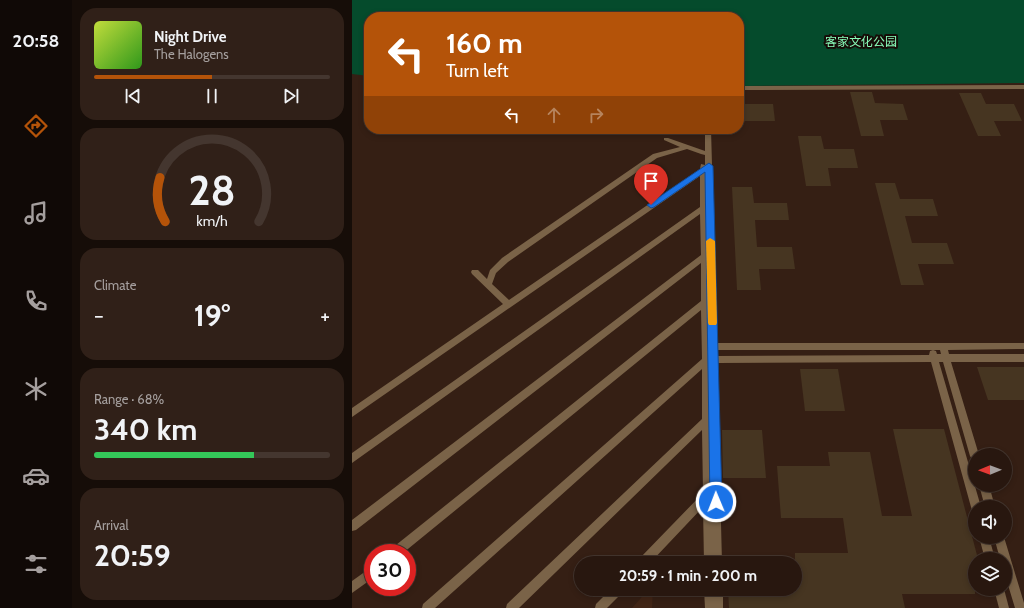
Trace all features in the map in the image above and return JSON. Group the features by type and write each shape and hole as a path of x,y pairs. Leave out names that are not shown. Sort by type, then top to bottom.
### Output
{"street":[{"path":"744,88 1024,87"},
{"path":"744,91 1024,90"},
{"path":"703,134 703,153 706,167"},
{"path":"708,134 706,167 709,347 711,417 716,487 717,556"},
{"path":"666,139 703,153"},
{"path":"488,285 493,272 505,260 648,160 671,150 687,147"},
{"path":"352,413 706,167"},
{"path":"352,459 707,205"},
{"path":"352,526 708,254"},
{"path":"475,272 509,305"},
{"path":"406,544 709,300"},
{"path":"931,346 974,500"},
{"path":"943,346 973,448"},
{"path":"709,347 1024,346"},
{"path":"427,608 710,360 1024,358"},
{"path":"709,556 708,495 711,417"},
{"path":"511,608 711,417"},
{"path":"650,556 716,487"},
{"path":"1001,544 1020,608"},
{"path":"352,588 364,578"},
{"path":"600,608 611,596"},
{"path":"709,596 710,608"},
{"path":"718,596 718,608"},
{"path":"1001,596 1004,608"}],"shaded area":[{"path":"643,596 653,596 652,608 632,608"}],"green space":[{"name":"客家文化公园","path":"352,0 1024,0 1024,83 744,86 744,12 364,12 364,75 352,74"}],"building":[{"path":"850,92 872,92 875,103 903,104 908,120 880,120 884,136 861,136"},
{"path":"959,93 981,93 986,104 1014,104 1022,121 994,121 1001,136 978,136"},
{"path":"744,104 773,104 775,121 744,121"},
{"path":"798,136 821,136 824,149 854,149 858,168 828,168 831,186 806,186"},
{"path":"875,183 895,183 900,199 933,199 938,216 905,216 912,243 947,243 954,264 918,264 924,285 901,285"},
{"path":"732,187 752,187 754,203 787,203 789,220 755,220 757,247 792,247 795,269 759,269 761,290 737,290"},
{"path":"977,367 1024,367 1024,400 988,400"},
{"path":"800,369 838,369 845,411 805,411"},
{"path":"893,429 944,429 968,521 968,544 974,544 976,552 968,552 968,594 902,594 905,608 729,608 728,596 802,596 802,556 795,556 795,553 848,553 843,518 781,518 777,466 830,466 828,452 870,452 882,516 912,516"},
{"path":"722,430 762,430 766,478 723,478"}],"slow traffic":[{"path":"710,241 712,323"}],"route":[{"path":"651,205 709,166 716,502"}]}
